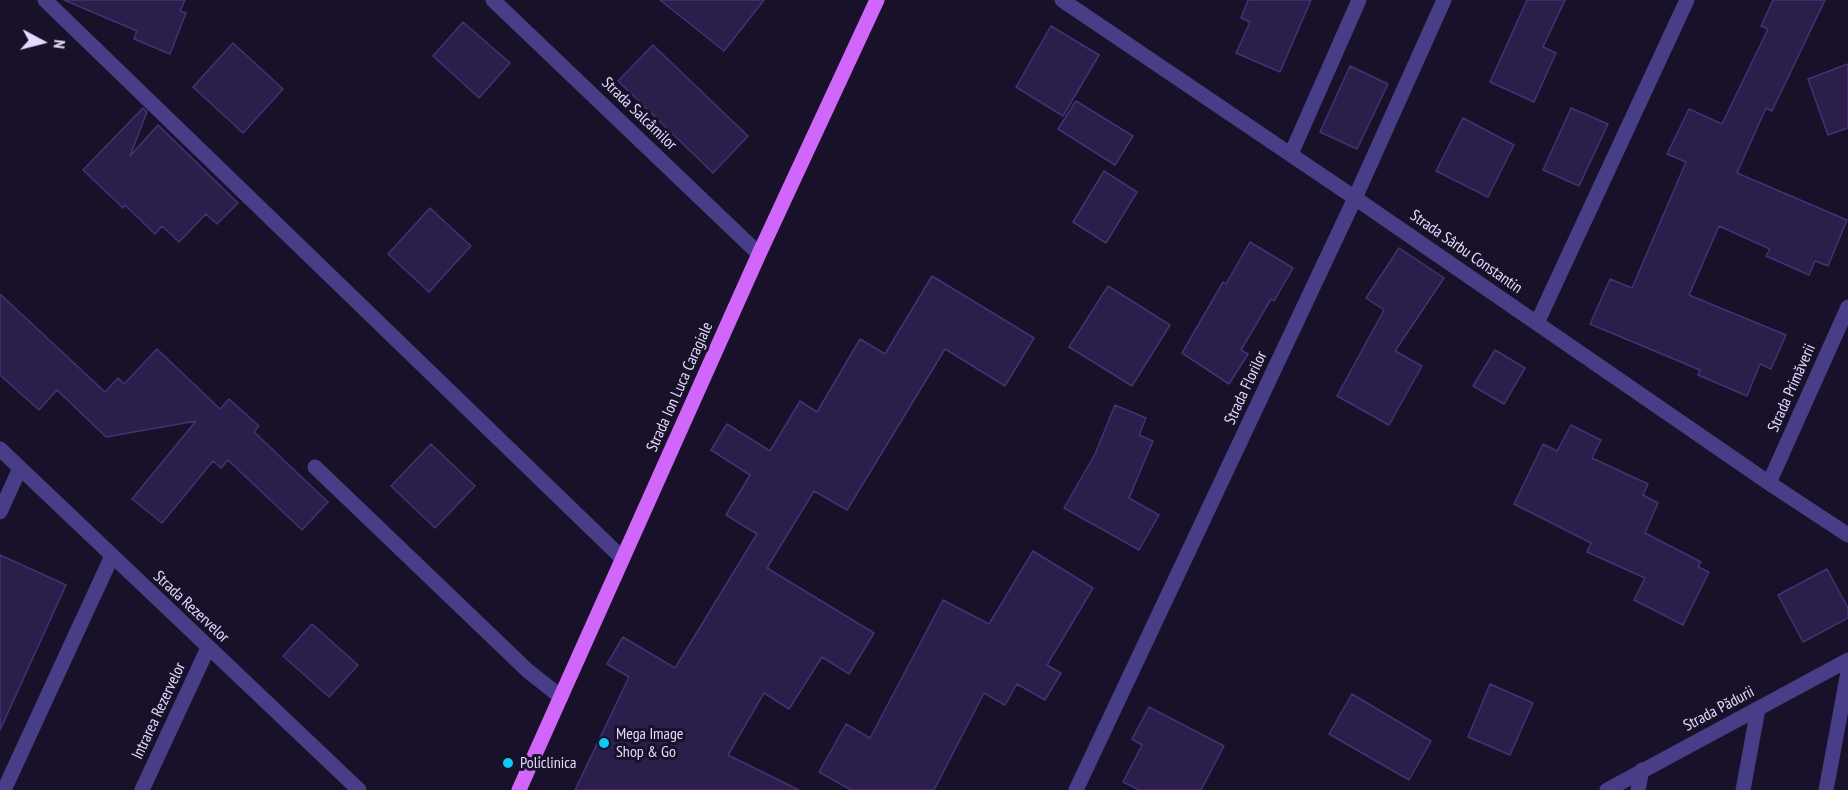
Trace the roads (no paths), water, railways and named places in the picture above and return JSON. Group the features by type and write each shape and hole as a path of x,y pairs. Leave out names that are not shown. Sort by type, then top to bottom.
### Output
{"main road":[{"name":"Strada Ion Luca Caragiale","path":"519,790 759,254 877,0"}],"street":[{"path":"45,0 622,558"},
{"name":"Strada Salcâmilor","path":"494,0 759,254"},
{"name":"Strada Sârbu Constantin","path":"1062,0 1291,154 1768,483 1848,535"},
{"path":"1291,154 1359,0"},
{"name":"Strada Florilor","path":"1076,790 1355,198 1444,0"},
{"path":"1537,323 1687,0"},
{"name":"Strada Primăverii","path":"1768,483 1848,307"},
{"name":"Strada Rezervelor","path":"0,449 359,790"},
{"path":"315,467 528,671 561,697"},
{"path":"0,512 20,468"},
{"path":"4,790 112,556"},
{"name":"Intrarea Rezervelor","path":"142,790 208,648"},
{"name":"Strada Pădurii","path":"1607,790 1848,660"},
{"path":"1826,790 1848,672"},
{"path":"1743,790 1758,709"},
{"path":"1638,790 1642,770"}],"place":[{"name":"Mega Image Shop & Go","path":"604,743"},
{"name":"Policlinica","path":"508,763"}]}
